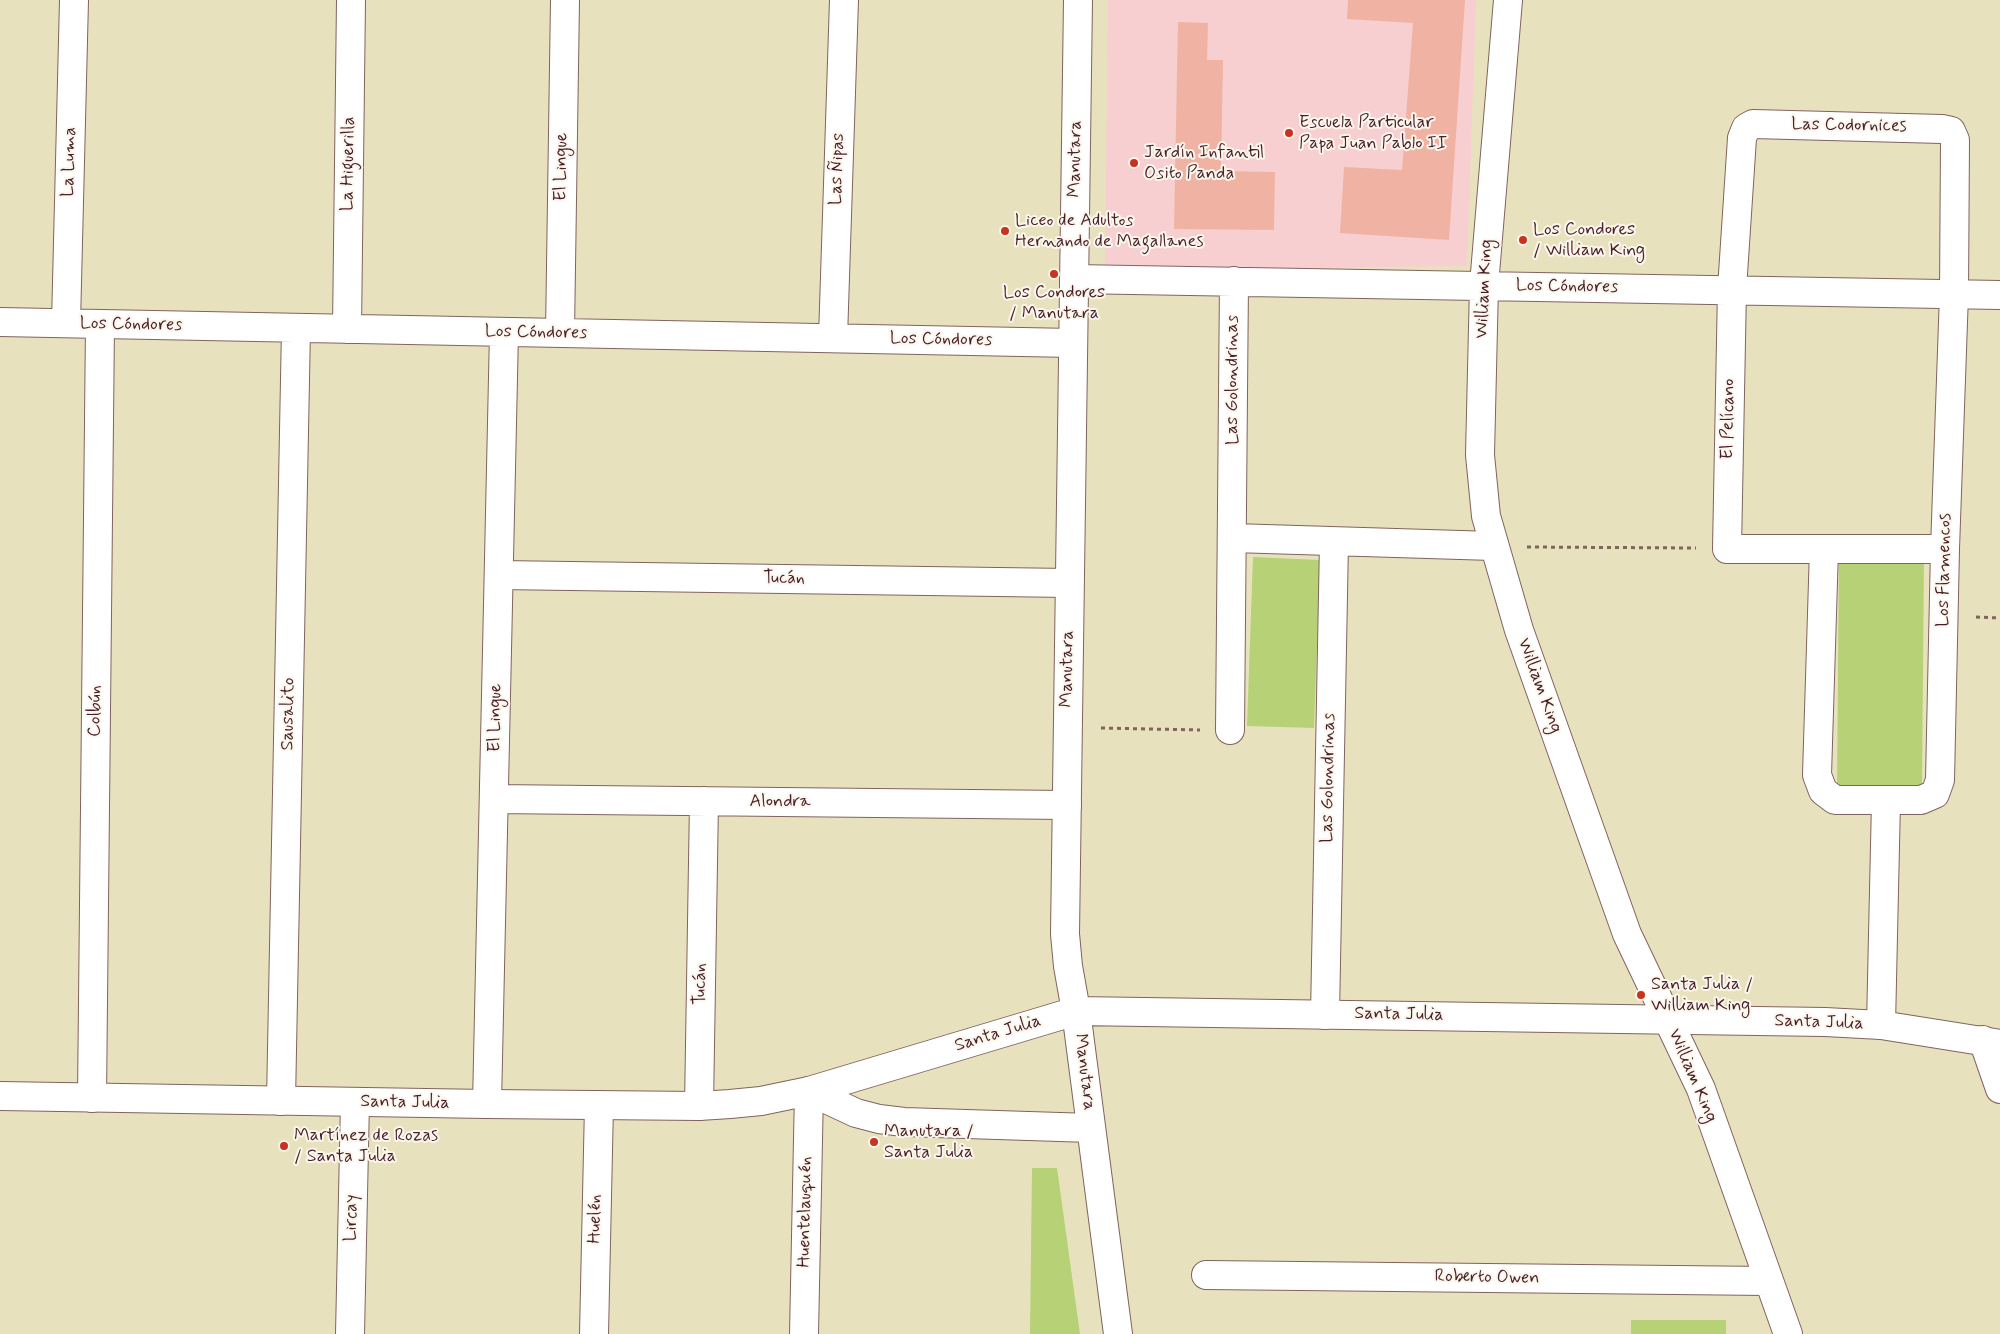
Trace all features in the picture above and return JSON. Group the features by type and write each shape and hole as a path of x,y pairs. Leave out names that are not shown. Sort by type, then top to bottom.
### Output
{"street":[{"name":"La Luma","path":"66,324 74,0"},
{"name":"La Higuerilla","path":"347,328 351,0"},
{"name":"El Lingue","path":"560,333 564,0"},
{"name":"Las Ñipas","path":"833,338 844,0"},
{"name":"Manutara","path":"1078,0 1065,934 1118,1334"},
{"name":"William King","path":"1508,0 1484,285 1480,455 1484,501 1494,546 1519,630 1630,941 1701,1089 1788,1334"},
{"name":"Las Codornices","path":"1732,289 1742,138 1746,128 1754,124 1763,124 1942,129 1951,131 1955,140 1954,294"},
{"name":"Los Cóndores","path":"1074,279 2000,295"},
{"name":"Las Golondrinas","path":"1230,730 1234,281"},
{"name":"El Pelícano","path":"1727,549 1732,289"},
{"name":"Los Flamencos","path":"1824,549 1817,775 1823,790 1835,800 1921,800 1935,794 1940,780 1945,549 1954,294"},
{"name":"Los Cóndores","path":"0,322 1073,343"},
{"name":"Colbún","path":"92,1098 100,324"},
{"name":"Sausalito","path":"281,1101 296,328"},
{"name":"El Lingue","path":"487,1104 504,332"},
{"path":"1232,538 1494,546"},
{"name":"Las Golondrinas","path":"1325,1014 1334,542"},
{"path":"1727,549 1945,549"},
{"name":"Tucán","path":"499,575 1069,583"},
{"name":"Alondra","path":"494,799 1067,805"},
{"name":"Tucán","path":"699,1106 704,801"},
{"path":"1881,1025 1886,801"},
{"name":"Santa Julia","path":"0,1096 699,1106 762,1101 809,1091 1076,1011 1667,1019 1881,1025 1991,1042"},
{"path":"1991,1042 2000,1089"},
{"path":"809,1091 856,1113 880,1120 1091,1128"},
{"name":"Huentelauquén","path":"804,1334 809,1091"},
{"name":"Lircay","path":"350,1334 355,1102"},
{"name":"Huelén","path":"594,1334 599,1105"},
{"name":"Roberto Owen","path":"1206,1275 1768,1281"}],"path":[{"path":"1494,546 1727,549"},
{"path":"1101,728 1230,730"}],"shaded area":[{"name":"Escuela Particular Papa Juan Pablo II","path":"1108,0 1476,0 1467,266 1105,270"}],"green space":[{"path":"1839,555 1924,556 1922,790 1837,789"},
{"path":"1253,557 1320,560 1314,728 1247,726"},
{"path":"1032,1168 1057,1168 1080,1334 1030,1334"},
{"path":"1631,1320 1726,1320 1726,1334 1631,1334"}],"building":[{"path":"1348,0 1465,0 1449,240 1340,233 1344,167 1402,170 1413,23 1347,19"},
{"path":"1178,22 1208,23 1207,60 1223,60 1221,171 1275,172 1274,230 1174,229"}],"place":[{"name":"Escuela Particular Papa Juan Pablo II","path":"1289,133"},
{"name":"Jardín Infantil Osito Panda","path":"1134,163"},
{"name":"Liceo de Adultos Hernando de Magallanes","path":"1005,231"},
{"name":"Los Condores / William King","path":"1523,240"},
{"name":"Los Condores / Manutara","path":"1054,274"},
{"name":"Santa Julia / William King","path":"1641,995"},
{"name":"Manutara / Santa Julia","path":"874,1142"},
{"name":"Martínez de Rozas / Santa Julia","path":"284,1146"}]}
